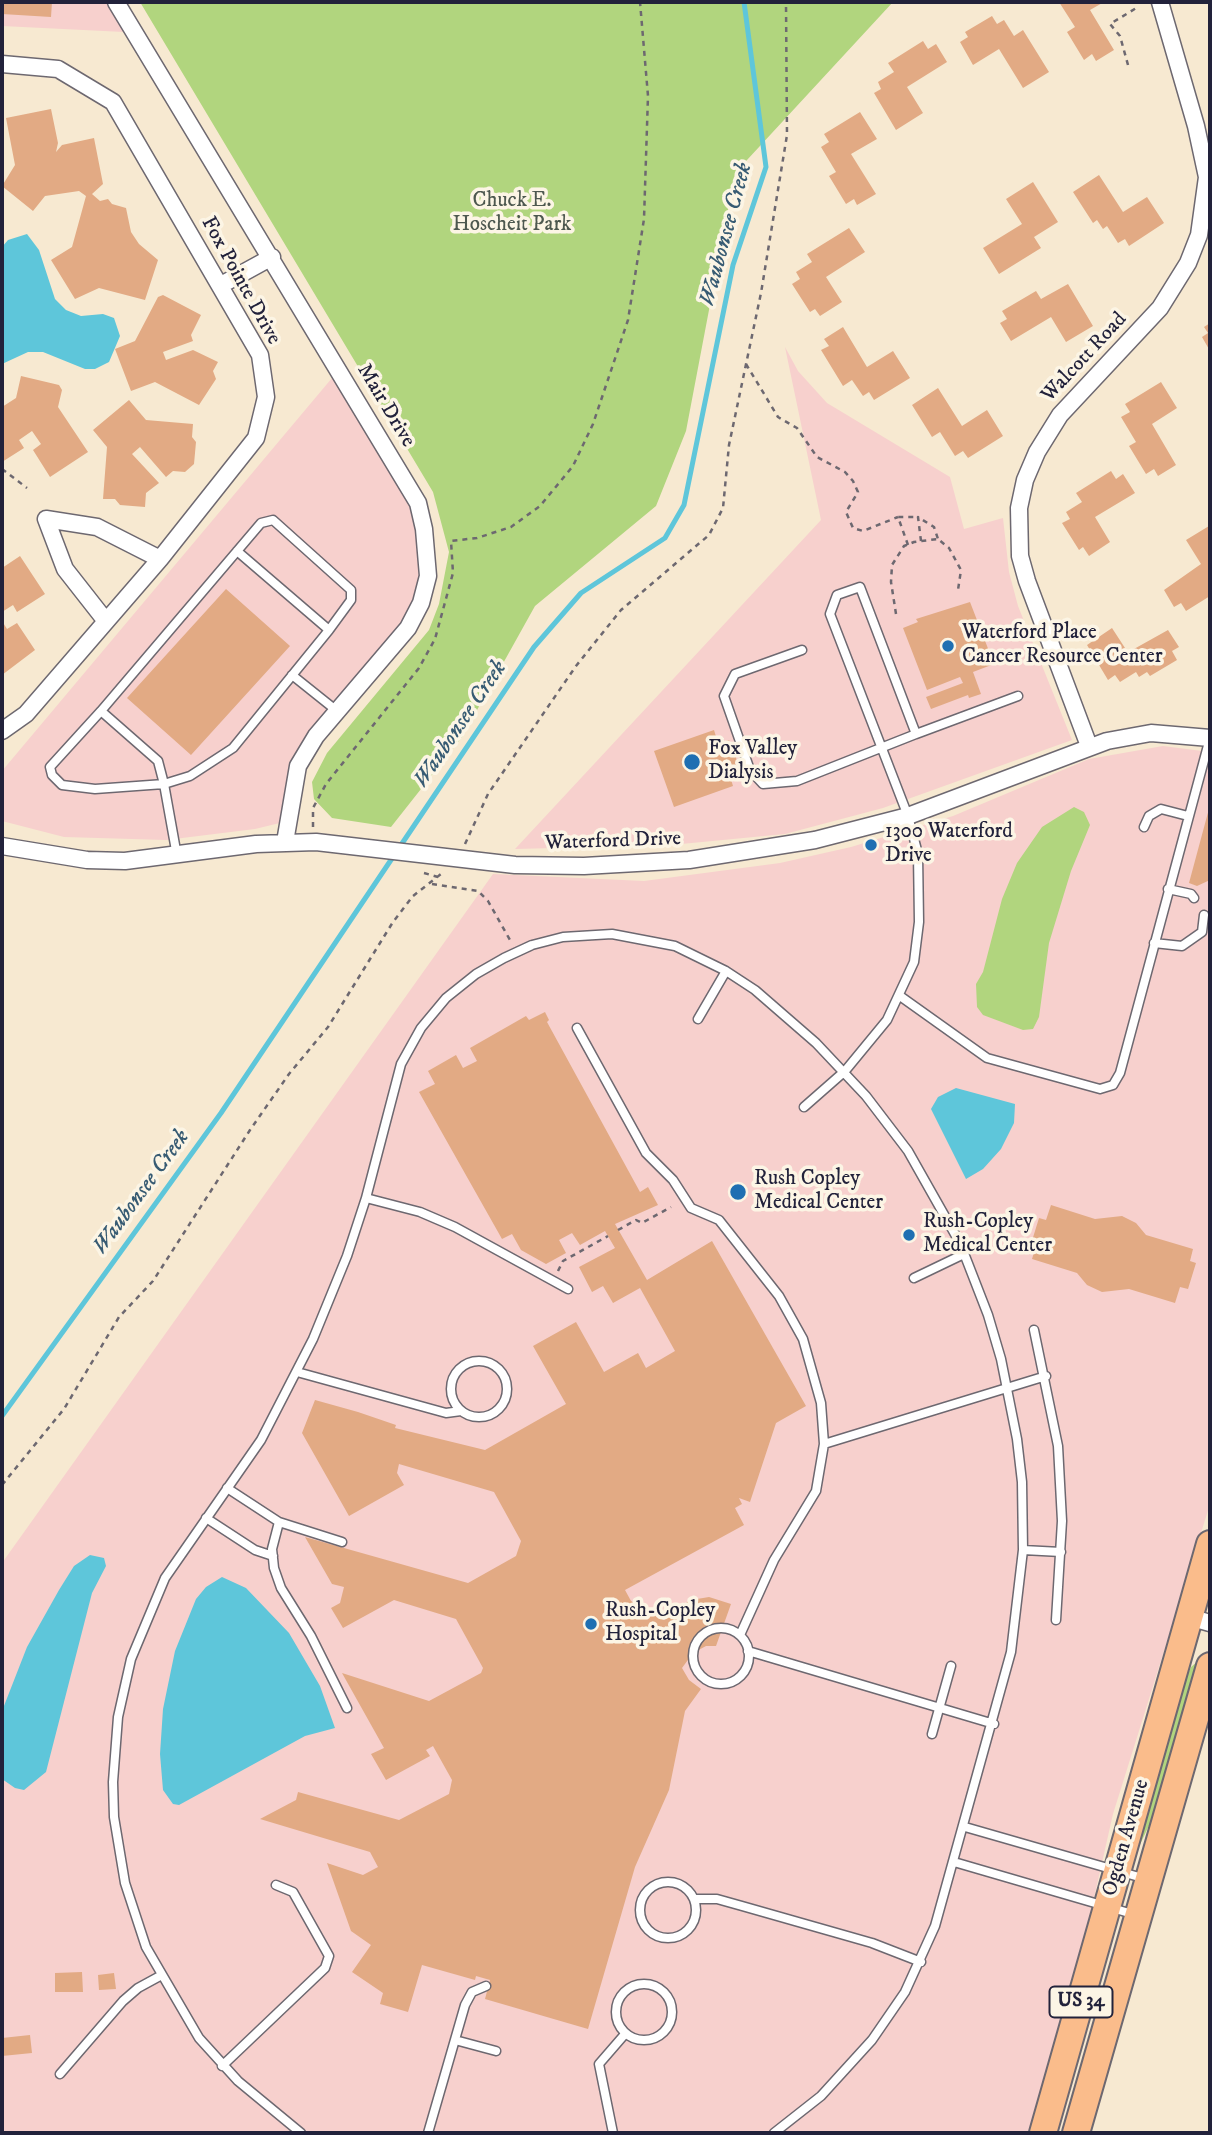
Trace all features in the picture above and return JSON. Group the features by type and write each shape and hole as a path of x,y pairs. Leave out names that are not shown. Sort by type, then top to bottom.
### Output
{"main road":[{"name":"Ogden Avenue","path":"1043,2133 1117,1871 1200,1620 1210,1544"},
{"name":"Ogden Avenue","path":"1076,2133 1210,1666"}],"street":[{"name":"Mair Drive","path":"116,2 418,503 428,551 428,576 421,603 408,628 316,736 298,766 285,842"},
{"name":"Walcott Road","path":"1088,746 1027,581 1017,532 1019,508 1025,480 1037,452 1060,415 1160,308 1188,263 1199,235 1207,177 1196,126 1160,2"},
{"name":"Fox Pointe Drive","path":"2,64 58,69 113,102 260,355 266,397 256,438 160,559 26,714 2,731"},
{"path":"221,285 272,257"},
{"path":"105,620 65,569 46,519 97,527 160,559"},
{"name":"Waterford Drive","path":"2,846 87,860 125,861 285,842 334,844 515,865 584,866 689,860 802,842 908,816 1088,746 1151,733 1210,738"}],"lane":[{"path":"272,520 351,590 351,600 233,748 190,776 164,785 95,789 62,785 52,775 50,766 101,712 237,551 261,523 272,520"},
{"path":"237,551 329,630"},
{"path":"804,1107 845,1071 871,1043 900,996 914,962 920,900 918,854 908,816 830,614 837,595 860,587 916,734"},
{"path":"802,650 735,674 724,696 750,770 763,784 797,781 882,746 1018,696"},
{"path":"292,675 337,711"},
{"path":"101,712 158,761 177,856"},
{"path":"900,996 987,1058 1100,1089 1113,1085 1120,1073 1210,738"},
{"path":"1144,827 1149,816 1161,809 1188,816"},
{"path":"1168,890 1191,894 1194,898"},
{"path":"1154,943 1182,946 1202,932 1204,915"},
{"path":"301,2133 222,2066 199,2038 160,1976 146,1947 125,1883 114,1817 114,1752 123,1691 142,1626 165,1578 261,1440 297,1372 335,1287 366,1198 401,1064 421,1028 446,998 476,974 532,945 563,937 592,934 656,940 699,956 726,971 781,1012 845,1071 908,1152 934,1194 964,1254 988,1315 1008,1387 1022,1482 1023,1550 1012,1653 965,1827 921,1962 889,2017 850,2066 821,2096 774,2133"},
{"path":"698,1019 726,971"},
{"path":"577,1028 646,1153 673,1180 691,1208 719,1220 779,1296 803,1339 821,1403 824,1444 816,1491 774,1560 740,1635"},
{"path":"366,1198 420,1212 455,1227 568,1289"},
{"path":"914,1278 964,1254"},
{"path":"1034,1330 1046,1376 1058,1446 1061,1552 1056,1620"},
{"path":"297,1372 446,1413 461,1411 478,1418 496,1412 506,1396 504,1377 492,1364 474,1362 458,1370 451,1386 451,1396 461,1411"},
{"path":"824,1444 1046,1376"},
{"path":"227,1488 279,1522 342,1542"},
{"path":"206,1518 255,1550 273,1556"},
{"path":"279,1522 273,1556 281,1588 311,1636 347,1708"},
{"path":"1023,1550 1061,1552"},
{"path":"715,1628 733,1630 740,1635 748,1651 745,1669 732,1681 713,1682 698,1672 693,1655 699,1638 715,1628"},
{"path":"748,1651 994,1724"},
{"path":"932,1734 951,1666"},
{"path":"965,1827 1149,1880"},
{"path":"954,1862 1138,1916"},
{"path":"694,1899 696,1916 692,1924 679,1936 662,1937 654,1934 643,1921 642,1902 653,1887 662,1883 681,1885 694,1899 717,1899 872,1943 921,1962"},
{"path":"222,2066 325,1968 330,1956 293,1892 276,1885"},
{"path":"60,2074 123,2001 138,1988 160,1976"},
{"path":"646,1984 662,1991 672,2008 668,2027 653,2039 634,2039 625,2034 620,2027 616,2010 623,1994 629,1988 646,1984"},
{"path":"428,2133 472,1992 486,1986"},
{"path":"613,2133 599,2064 625,2034"},
{"path":"455,2040 496,2051"}],"path":[{"path":"312,819 313,808 326,784 419,668 435,639 453,573 451,541 477,538 511,527 540,506 573,466 593,424 628,320 645,219 648,96 640,2"},
{"path":"465,845 488,794 576,666 621,610 709,536 723,508 729,445 761,293 787,135 786,2"},
{"path":"1128,65 1120,36 1110,24 1138,7"},
{"path":"746,364 778,417 797,428 817,457 845,472 853,481 858,492 846,512 853,528 863,531 913,514 934,527 938,539 956,557 962,578 958,590"},
{"path":"2,469 27,488"},
{"path":"898,517 908,545"},
{"path":"918,517 921,541"},
{"path":"896,614 890,573 898,554 908,545 938,539"},
{"path":"421,871 438,878"},
{"path":"2,1485 64,1409 119,1317 153,1281 250,1130 289,1074 328,1027 393,922 413,896 432,884 443,872"},
{"path":"432,884 467,888 483,895 510,942"},
{"path":"618,1230 636,1220 642,1223 671,1207"},
{"path":"553,1281 563,1261 608,1236"}],"shaded area":[{"path":"2,2 106,2 124,32 2,26"},
{"path":"785,347 798,371 827,403 950,477 964,529 1003,518 1009,572 1018,606 1072,740 883,808 785,834 671,845 515,849 821,520"},
{"path":"332,378 379,446 408,498 422,550 421,584 412,619 333,703 312,739 288,821 255,829 166,840 64,837 2,821 2,771"},
{"name":"Rush Copley Medical Center","path":"1163,746 1210,752 1210,1504 1113,1814 1079,1964 1031,2133 2,2133 2,1563 493,874 644,881 780,863 851,847 953,816 1089,759"}],"green space":[{"name":"Chuck E. Hoscheit Park","path":"140,2 893,2 735,173 686,431 656,506 535,606 462,737 391,827 332,818 314,799 312,782 327,753 429,630 439,604 449,552 433,492"},
{"path":"1074,807 1084,812 1090,825 1071,871 1049,943 1039,1017 1033,1029 1023,1030 983,1015 977,1007 976,984 983,972 1002,899 1017,863 1042,827"},
{"path":"1198,1661 1154,1815 1136,1853 1133,1852 1181,1690 1191,1667"}],"water":[{"path":"27,234 39,250 55,299 66,310 81,316 103,314 114,318 120,336 109,362 95,369 85,369 43,352 28,352 2,364 2,247 8,240"},
{"path":"956,1088 1015,1104 1014,1123 1001,1149 983,1169 966,1179 931,1109 938,1097"},
{"path":"90,1555 104,1558 106,1566 92,1593 46,1772 24,1790 15,1788 2,1779 2,1711 27,1647 59,1590 74,1566"},
{"path":"222,1577 246,1588 289,1633 320,1686 335,1728 305,1736 179,1805 173,1804 163,1790 160,1754 163,1709 175,1651 196,1599 206,1587"}],"building":[{"path":"2,2 52,2 51,17 2,14"},
{"path":"1059,2 1104,2 1090,10 1114,50 1096,61 1092,54 1084,60 1067,32 1075,27"},
{"path":"992,16 997,24 1004,20 1014,36 1023,30 1049,72 1023,88 999,49 973,65 960,42 968,37 965,32"},
{"path":"923,41 928,49 936,44 947,62 907,87 923,113 896,130 874,93 881,89 878,82 894,72 888,63"},
{"path":"51,109 58,143 56,152 62,145 94,138 103,184 92,194 100,201 108,199 112,204 126,208 131,232 139,244 158,260 145,300 99,288 75,299 51,260 72,247 86,196 79,191 45,196 33,211 2,186 15,165 6,118"},
{"path":"860,112 877,139 851,154 876,194 857,205 854,199 846,204 829,176 836,172 821,147 829,142 824,134"},
{"path":"1099,175 1123,212 1147,197 1164,223 1129,246 1125,239 1118,243 1107,226 1103,229 1097,220 1093,223 1073,192"},
{"path":"1033,182 1058,222 1034,237 1041,248 999,274 983,248 1022,224 1006,199"},
{"path":"849,228 865,252 826,277 842,302 820,316 815,309 810,312 792,284 800,279 796,272 812,262 807,254"},
{"path":"1068,284 1093,326 1066,342 1051,317 1011,341 1000,323 1007,319 1002,311 1036,291 1041,299"},
{"path":"163,295 201,315 191,335 193,341 163,352 166,360 193,350 218,362 213,371 216,379 199,405 155,382 131,391 115,349 135,341 158,297"},
{"path":"1210,323 1210,351 1202,337 1208,333 1204,327"},
{"path":"843,327 867,367 893,351 910,378 874,400 869,392 863,396 852,380 843,386 821,350 829,346 824,339"},
{"path":"21,376 59,385 62,390 58,407 88,452 50,477 33,450 41,444 32,431 19,440 24,448 2,462 2,407 16,398"},
{"path":"1161,382 1177,408 1152,424 1176,465 1158,476 1154,469 1146,474 1129,446 1136,442 1121,417 1130,412 1125,404"},
{"path":"938,388 962,426 987,410 1003,436 968,458 963,451 955,456 940,432 932,437 912,405"},
{"path":"129,400 146,420 193,424 192,437 196,442 194,464 185,472 173,471 166,477 140,447 132,454 159,483 146,493 145,507 120,505 115,499 103,499 107,447 93,430"},
{"path":"1111,471 1116,479 1123,474 1135,493 1095,517 1110,542 1089,556 1083,547 1079,550 1062,523 1070,519 1066,512 1082,502 1076,493"},
{"path":"1209,526 1210,596 1186,611 1181,603 1174,607 1164,590 1201,564 1186,540"},
{"path":"20,556 45,594 17,612 13,605 2,612 2,568"},
{"path":"226,589 290,646 191,755 127,698"},
{"name":"Waterford Place Cancer Resource Center","path":"970,602 994,664 973,672 981,694 969,698 968,695 931,709 926,697 963,683 960,677 927,690 903,628 918,622 916,619"},
{"path":"2,621 7,629 17,623 35,650 2,675"},
{"path":"1112,628 1125,648 1122,649 1125,654 1168,630 1179,647 1172,651 1177,660 1150,676 1147,672 1139,677 1136,672 1120,682 1115,675 1108,680 1087,645"},
{"name":"Fox Valley Dialysis","path":"714,730 718,743 729,740 735,754 739,769 729,773 733,786 674,807 654,751"},
{"path":"1210,805 1210,880 1197,886 1189,883"},
{"name":"Rush-Copley Hospital","path":"545,1012 549,1020 547,1022 640,1192 648,1187 658,1205 615,1224 647,1280 712,1241 806,1406 776,1423 750,1502 739,1498 742,1504 735,1508 744,1525 625,1590 631,1601 664,1620 675,1609 691,1600 709,1597 731,1604 716,1646 706,1646 693,1653 682,1668 689,1680 701,1689 685,1711 669,1790 635,1867 588,2029 485,1999 490,1980 476,1976 475,1980 422,1965 408,2012 380,2004 383,1993 352,1972 371,1945 351,1931 327,1863 363,1875 378,1867 370,1852 260,1819 296,1800 298,1792 399,1820 449,1794 452,1780 433,1746 426,1750 430,1756 386,1780 371,1754 384,1748 342,1673 429,1701 481,1673 483,1668 456,1619 394,1600 343,1628 331,1608 340,1603 344,1587 332,1584 305,1537 468,1583 516,1556 521,1541 494,1492 399,1464 397,1473 404,1485 349,1516 302,1433 315,1400 396,1425 395,1428 485,1450 566,1404 533,1346 576,1322 604,1372 638,1353 646,1368 675,1351 640,1288 613,1303 603,1286 592,1292 579,1267 615,1248 605,1231 580,1245 572,1233 559,1240 566,1253 546,1264 521,1250 512,1234 502,1239 419,1092 435,1084 428,1071 456,1055 463,1068 477,1061 470,1048 526,1016 529,1020"},
{"path":"1051,1205 1095,1219 1122,1216 1136,1223 1146,1235 1193,1249 1190,1261 1196,1263 1188,1289 1180,1287 1175,1303 1129,1289 1102,1292 1087,1285 1077,1273 1032,1259 1036,1246 1031,1244 1039,1218 1046,1220"},
{"path":"82,1972 83,1992 55,1992 55,1973"},
{"path":"114,1973 116,1989 99,1990 98,1975"},
{"path":"30,2035 32,2053 2,2056 2,2038"}],"waterway":[{"name":"Waubonsee Creek","path":"2,1416 221,1113 534,647 581,593 665,538 684,505 733,265 766,167 744,2"}],"place":[{"name":"Waterford Place Cancer Resource Center","path":"948,646"},
{"name":"Fox Valley Dialysis","path":"692,762"},
{"name":"1300 Waterford Drive","path":"871,845"},
{"name":"Rush Copley Medical Center","path":"738,1192"},
{"name":"Rush-Copley Medical Center","path":"909,1235"},
{"name":"Rush-Copley Hospital","path":"591,1624"}]}
